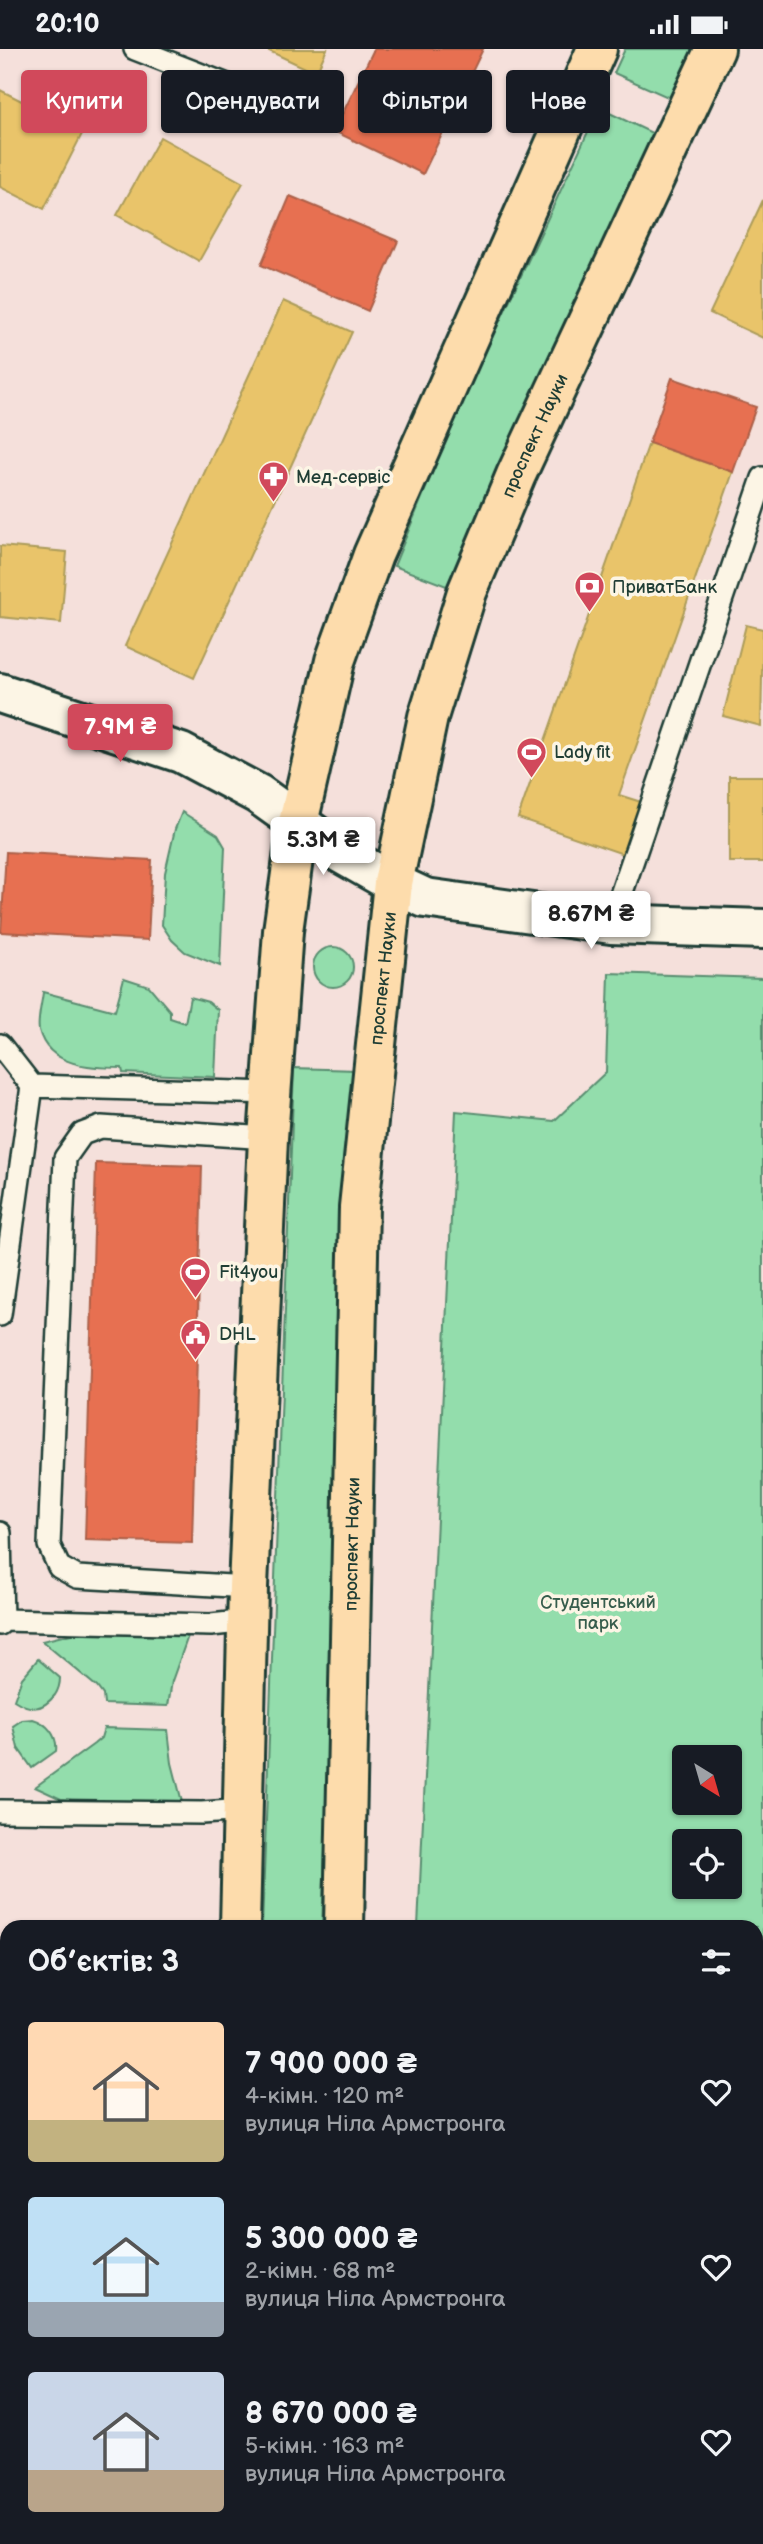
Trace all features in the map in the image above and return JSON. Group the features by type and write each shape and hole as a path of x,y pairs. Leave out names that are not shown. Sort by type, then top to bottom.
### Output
{"main road":[{"path":"240,1920 248,1604 268,1138 283,931 298,823 335,661 373,555 597,49"},
{"name":"проспект Науки","path":"344,1920 359,1207 393,883 428,717 467,592 516,475 715,49"}],"street":[{"path":"0,693 181,753 257,794 342,854 425,898 611,924 763,929"}],"lane":[{"path":"135,49 189,70"},
{"path":"611,924 763,478"},
{"path":"0,1045 33,1086 0,1315"},
{"path":"33,1086 271,1093"},
{"path":"248,1604 77,1577 59,1567 49,1545 65,1158 82,1134 101,1127 268,1138"},
{"path":"0,1533 1,1622 211,1625 248,1604"},
{"path":"0,1811 202,1813 244,1810"}],"green space":[{"path":"625,49 694,49 670,98 614,73"},
{"path":"610,113 654,134 498,471 449,587 394,566 453,422 587,133 610,133"},
{"path":"182,812 218,835 225,847 220,966 185,952 172,940 162,925 165,873 175,829"},
{"path":"333,947 347,953 353,967 347,981 333,987 319,981 313,967 319,953"},
{"name":"Студентський парк","path":"609,973 763,978 763,1920 418,1920 456,1111 554,1121 606,1072"},
{"path":"124,978 149,986 170,1011 170,1018 185,1023 190,997 208,1002 218,1010 215,1077 123,1073 122,1068 73,1063 52,1052 39,1030 43,992 115,1011"},
{"path":"294,1068 356,1070 322,1920 262,1920"},
{"path":"75,1633 188,1636 172,1681 168,1706 104,1704 103,1695 97,1687 42,1641"},
{"path":"38,1659 60,1678 60,1683 50,1700 36,1708 14,1700 22,1678"},
{"path":"33,1719 51,1731 56,1751 32,1768 18,1748 13,1726 22,1720"},
{"path":"104,1728 168,1730 172,1763 182,1802 61,1799 35,1787 94,1744 101,1738"}],"building: Житло":[{"path":"265,49 327,49 317,70 310,70"},
{"path":"0,90 21,101 21,133 82,133 44,209 0,187"},
{"path":"160,137 243,183 199,261 117,215"},
{"path":"763,200 763,338 710,313"},
{"path":"283,301 352,332 194,678 125,646"},
{"path":"649,443 733,472 619,795 641,802 623,854 518,818"},
{"path":"0,546 67,552 61,623 0,617"},
{"path":"746,625 763,629 761,726 723,716"},
{"path":"729,776 763,776 763,862 729,862"}],"building: Торгівля":[{"path":"374,49 483,49 473,70 364,70"},
{"path":"358,82 358,133 443,133 423,174 338,133 344,133 344,110"},
{"path":"290,196 398,241 368,311 261,265"},
{"path":"672,378 756,407 733,472 649,443"},
{"path":"6,852 152,860 148,940 1,932"},
{"path":"96,1163 202,1166 192,1543 85,1540"}],"place":[{"name":"Мед-сервіс","path":"273,504"},
{"name":"ПриватБанк","path":"589,614"},
{"name":"Lady fit","path":"531,779"},
{"name":"Fit4you","path":"196,1299"},
{"name":"DHL","path":"196,1361"}]}
